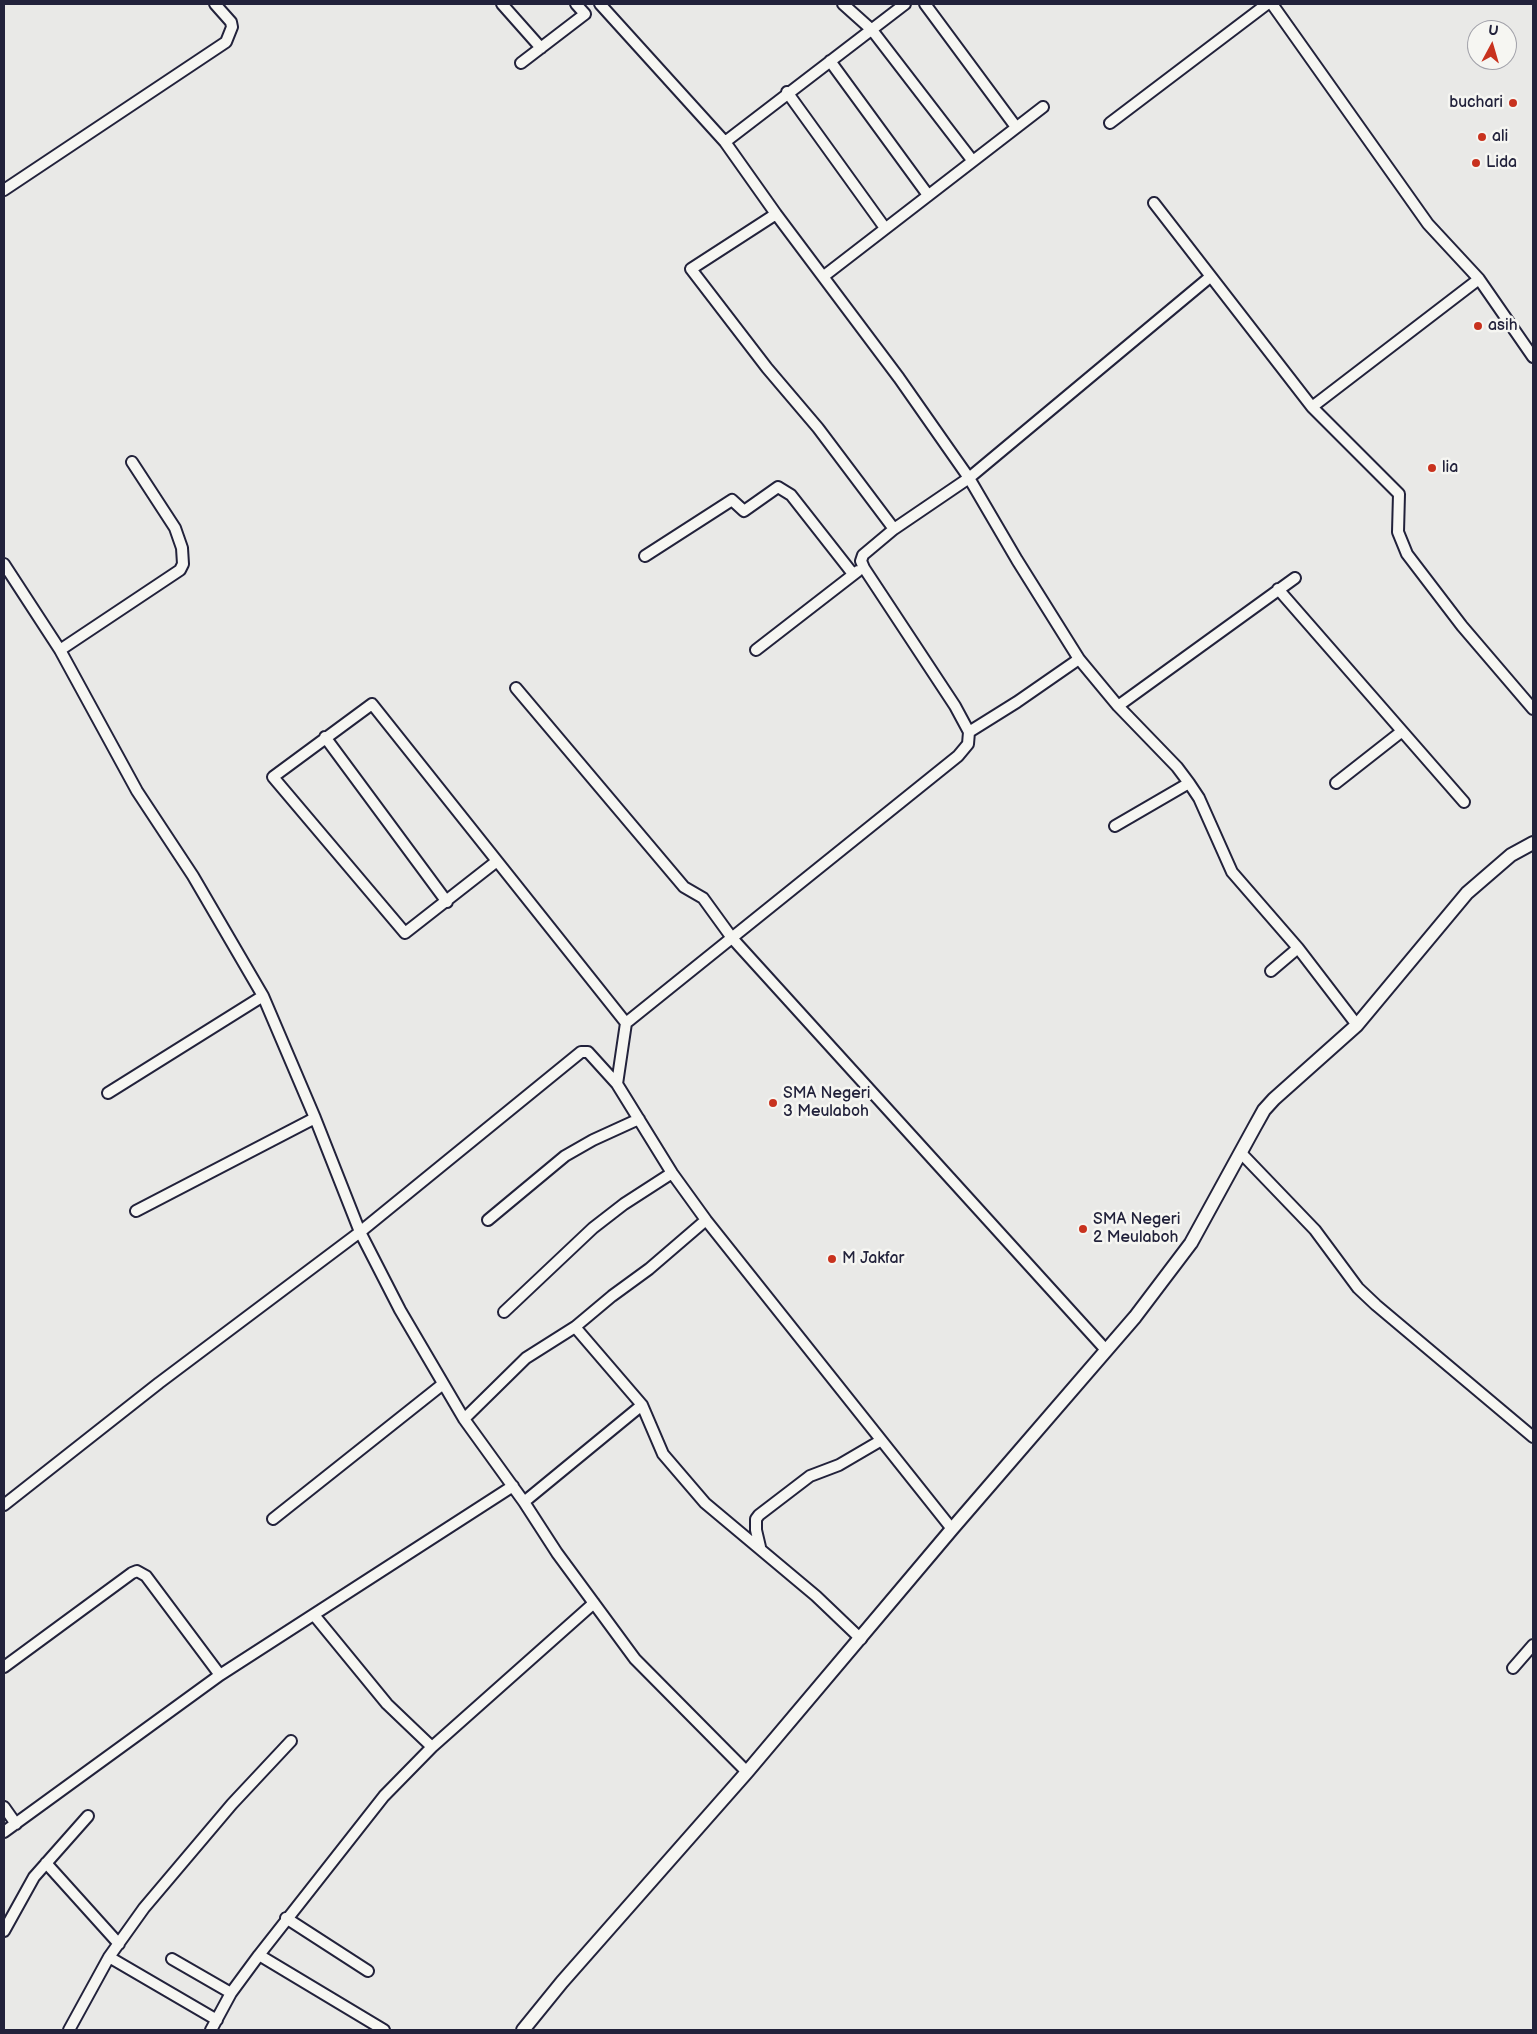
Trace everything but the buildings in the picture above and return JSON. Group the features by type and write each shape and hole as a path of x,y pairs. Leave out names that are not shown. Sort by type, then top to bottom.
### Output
{"main road":[{"path":"523,2030 562,1982 747,1772 952,1529 1135,1317 1191,1243 1264,1110 1358,1025 1467,893 1511,855 1533,843"}],"street":[{"path":"4,190 226,42 232,28 215,4"},
{"path":"502,4 541,48"},
{"path":"521,63 585,14 576,4"},
{"path":"600,4 725,142 776,214 927,416 969,478 1017,560 1079,659 1118,706 1177,767 1199,798 1232,872 1298,948 1358,1025"},
{"path":"843,4 872,30 972,160"},
{"path":"725,142 787,92 905,4"},
{"path":"926,4 1016,127"},
{"path":"1110,123 1267,4"},
{"path":"1272,4 1428,224 1478,280 1533,357"},
{"path":"830,61 928,195"},
{"path":"787,92 885,228"},
{"path":"824,276 1043,107"},
{"path":"1154,203 1312,407 1399,494 1398,532 1406,554 1462,626 1533,710"},
{"path":"776,214 691,269 766,368 818,428 894,529"},
{"path":"617,1084 626,1023 958,756 968,744 968,732 955,706 864,568 861,561 863,555 894,529 969,478 1210,277"},
{"path":"1312,407 1478,280"},
{"path":"60,650 180,570 183,564 182,548 175,528 132,462"},
{"path":"645,556 732,500 744,511 778,487 791,495 853,574"},
{"path":"4,564 60,650 137,791 193,876 263,996 315,1118 360,1232 400,1310 464,1419 513,1486 557,1553 635,1659 747,1772"},
{"path":"756,650 853,574 864,568"},
{"path":"1118,706 1295,578"},
{"path":"1278,590 1464,802"},
{"path":"968,732 1079,659"},
{"path":"516,688 684,887 704,898 732,938 1106,1350"},
{"path":"497,861 405,933 272,777 372,704 626,1023"},
{"path":"1336,783 1401,732"},
{"path":"325,737 447,902"},
{"path":"1115,826 1189,783"},
{"path":"1271,971 1298,948"},
{"path":"108,1093 263,996"},
{"path":"4,1505 159,1383 360,1232 581,1052 588,1052 617,1084 672,1173 706,1220 817,1358 880,1441 952,1529"},
{"path":"136,1212 315,1118"},
{"path":"488,1220 565,1156 593,1140 639,1119"},
{"path":"1241,1153 1315,1230 1364,1294 1533,1437"},
{"path":"504,1312 594,1228 624,1204 672,1173"},
{"path":"464,1419 526,1358 575,1326 649,1269 706,1220"},
{"path":"575,1326 642,1405 663,1454 705,1503 760,1547 861,1639"},
{"path":"273,1518 443,1384"},
{"path":"524,1502 642,1405"},
{"path":"760,1547 756,1530 756,1519 759,1515 810,1476 839,1465 880,1441"},
{"path":"4,1832 220,1675 513,1486"},
{"path":"4,1668 132,1572 137,1571 146,1576 220,1675"},
{"path":"212,2030 231,1993 258,1955 384,1796 432,1747 594,1603"},
{"path":"314,1615 387,1704 432,1747"},
{"path":"1513,1668 1533,1645"},
{"path":"69,2030 109,1957 144,1908 232,1804 291,1741"},
{"path":"4,1807 16,1824"},
{"path":"4,1932 34,1877 88,1816"},
{"path":"46,1864 119,1944"},
{"path":"286,1918 368,1971"},
{"path":"258,1955 384,2030"},
{"path":"109,1957 217,2020"},
{"path":"172,1959 231,1993"}],"place":[{"name":"buchari","path":"1513,103"},
{"name":"ali","path":"1482,137"},
{"name":"Lida","path":"1476,163"},
{"name":"asih","path":"1478,326"},
{"name":"lia","path":"1432,468"},
{"name":"SMA Negeri 3 Meulaboh","path":"773,1103"},
{"name":"SMA Negeri 2 Meulaboh","path":"1083,1229"},
{"name":"M Jakfar","path":"832,1259"}]}
